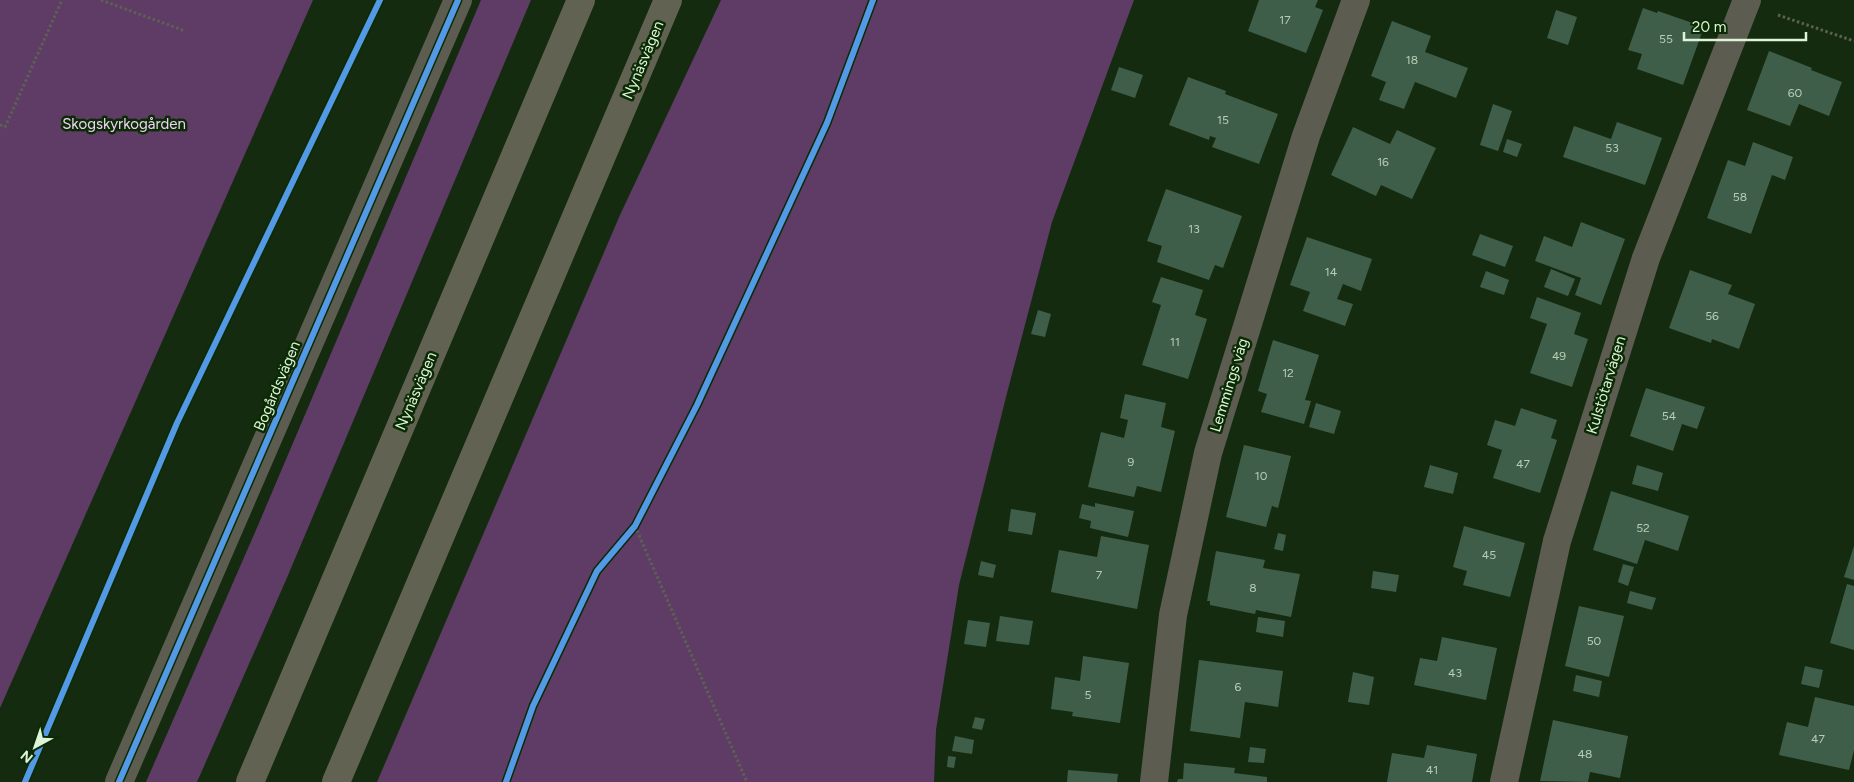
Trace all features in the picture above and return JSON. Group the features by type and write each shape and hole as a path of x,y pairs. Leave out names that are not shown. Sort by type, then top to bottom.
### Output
{"highway":[{"name":"Nynäsvägen","path":"250,782 581,0"},
{"name":"Nynäsvägen","path":"336,782 668,0"}],"street":[{"name":"Bogårdsvägen","path":"120,782 458,0"},
{"name":"Lemmings väg","path":"1154,782 1173,615 1208,453 1306,136 1356,0"},
{"name":"Kulstötarvägen","path":"1504,782 1557,541 1646,258 1747,2"}],"path":[{"path":"0,125 5,127 62,0"},
{"path":"101,0 185,31"},
{"path":"1747,2 1854,41"},
{"path":"629,534 640,518"},
{"path":"635,526 747,782"}],"green space":[{"name":"Skogskyrkogården","path":"0,0 313,0 0,708"},
{"path":"481,0 531,0 286,580 197,782 146,782 259,523"},
{"path":"721,0 1134,0 1052,222 1006,397 959,585 936,730 934,782 377,782 620,215"}],"building":[{"path":"1259,0 1318,0 1315,7 1323,10 1306,53 1248,31"},
{"path":"1643,8 1657,13 1658,11 1704,27 1683,85 1637,69 1642,54 1628,50"},
{"path":"1556,10 1577,17 1568,45 1547,38"},
{"path":"1392,21 1431,36 1425,52 1468,68 1456,98 1415,82 1404,109 1379,100 1386,82 1371,76"},
{"path":"1769,51 1842,82 1829,116 1799,104 1790,126 1747,110"},
{"path":"1119,67 1143,75 1135,98 1111,90"},
{"path":"1188,77 1226,91 1225,94 1278,114 1259,164 1212,147 1216,138 1210,136 1209,140 1169,125"},
{"path":"1493,104 1512,111 1498,151 1480,145"},
{"path":"1617,122 1662,138 1645,185 1563,157 1574,126 1611,139"},
{"path":"1353,127 1390,144 1397,130 1436,148 1412,199 1381,185 1376,196 1331,175"},
{"path":"1507,139 1522,144 1517,157 1503,152"},
{"path":"1753,142 1793,157 1785,180 1772,175 1751,234 1707,218 1728,160 1745,166"},
{"path":"1166,189 1242,216 1223,268 1215,265 1209,280 1157,262 1162,246 1147,241"},
{"path":"1581,222 1625,239 1601,305 1575,295 1581,278 1535,261 1544,236 1572,247"},
{"path":"1480,234 1513,246 1505,267 1472,255"},
{"path":"1307,237 1372,259 1361,291 1343,284 1337,299 1353,304 1345,326 1303,311 1310,292 1290,285"},
{"path":"1551,269 1575,279 1568,296 1544,287"},
{"path":"1690,270 1732,285 1728,294 1755,304 1739,349 1712,339 1711,343 1669,328"},
{"path":"1486,271 1509,280 1504,295 1480,287"},
{"path":"1161,277 1203,290 1195,315 1207,319 1188,379 1142,365 1161,305 1152,302"},
{"path":"1537,297 1581,313 1574,334 1588,339 1572,387 1530,373 1547,324 1530,318"},
{"path":"1038,310 1051,314 1045,337 1031,334"},
{"path":"1273,340 1319,355 1305,400 1311,401 1304,424 1261,412 1267,394 1258,391"},
{"path":"1646,388 1705,407 1697,429 1682,424 1673,451 1630,436"},
{"path":"1125,394 1166,403 1161,427 1175,431 1161,492 1137,486 1134,497 1088,487 1101,432 1124,438 1128,420 1120,418"},
{"path":"1316,403 1341,411 1334,434 1309,427"},
{"path":"1521,408 1557,420 1551,438 1557,440 1540,493 1493,478 1502,450 1487,445 1495,420 1515,426"},
{"path":"1244,445 1291,456 1278,508 1272,506 1266,527 1226,517"},
{"path":"1430,465 1458,473 1453,494 1424,487"},
{"path":"1637,465 1663,473 1658,491 1632,484"},
{"path":"1611,491 1689,516 1678,551 1645,540 1637,564 1593,550"},
{"path":"1095,503 1134,511 1128,537 1090,528 1091,521 1079,518 1082,504 1095,507"},
{"path":"1011,509 1036,513 1032,535 1008,531"},
{"path":"1464,526 1525,543 1510,597 1463,585 1467,571 1453,567"},
{"path":"1278,533 1286,535 1283,551 1274,549"},
{"path":"1101,536 1149,545 1137,609 1051,592 1059,550 1097,557"},
{"path":"1854,546 1854,580 1844,577"},
{"path":"1216,551 1265,560 1263,568 1300,574 1291,617 1256,610 1255,614 1210,605 1210,601 1207,601"},
{"path":"981,561 996,565 993,578 978,575"},
{"path":"1623,564 1634,567 1628,586 1618,582"},
{"path":"1373,571 1399,575 1396,592 1371,588"},
{"path":"1847,584 1854,586 1854,650 1830,643"},
{"path":"1630,591 1656,598 1652,610 1627,603"},
{"path":"1579,606 1624,616 1609,677 1565,666"},
{"path":"1000,616 1033,621 1029,645 996,641"},
{"path":"1258,617 1285,621 1283,637 1256,632"},
{"path":"968,620 990,623 986,647 964,644"},
{"path":"1442,637 1497,648 1486,700 1414,685 1420,658 1437,661"},
{"path":"1083,656 1129,663 1120,723 1072,716 1073,712 1051,709 1055,677 1080,681"},
{"path":"1199,660 1283,671 1278,707 1245,702 1240,738 1190,731"},
{"path":"1805,666 1823,670 1819,688 1801,684"},
{"path":"1353,672 1374,677 1369,705 1348,702"},
{"path":"1576,675 1602,681 1599,697 1573,691"},
{"path":"1815,697 1854,706 1854,750 1849,770 1779,755 1787,722 1808,727"},
{"path":"975,717 985,719 982,730 972,728"},
{"path":"1553,720 1628,736 1620,778 1590,772 1588,782 1540,781"},
{"path":"955,736 974,740 972,754 952,751"},
{"path":"1427,745 1477,754 1472,782 1387,782 1392,753 1424,758"},
{"path":"1250,747 1266,749 1264,763 1248,762"},
{"path":"948,756 956,757 954,768 947,767"},
{"path":"1184,763 1235,768 1234,773 1267,777 1267,782 1177,782 1178,779 1183,779"},
{"path":"1068,770 1118,774 1117,782 1067,782"}],"cycle path":[{"path":"25,782 177,423 380,0"},
{"path":"119,782 458,0"},
{"path":"506,782 533,706 597,571 635,526 697,405 827,123 873,0"}]}
